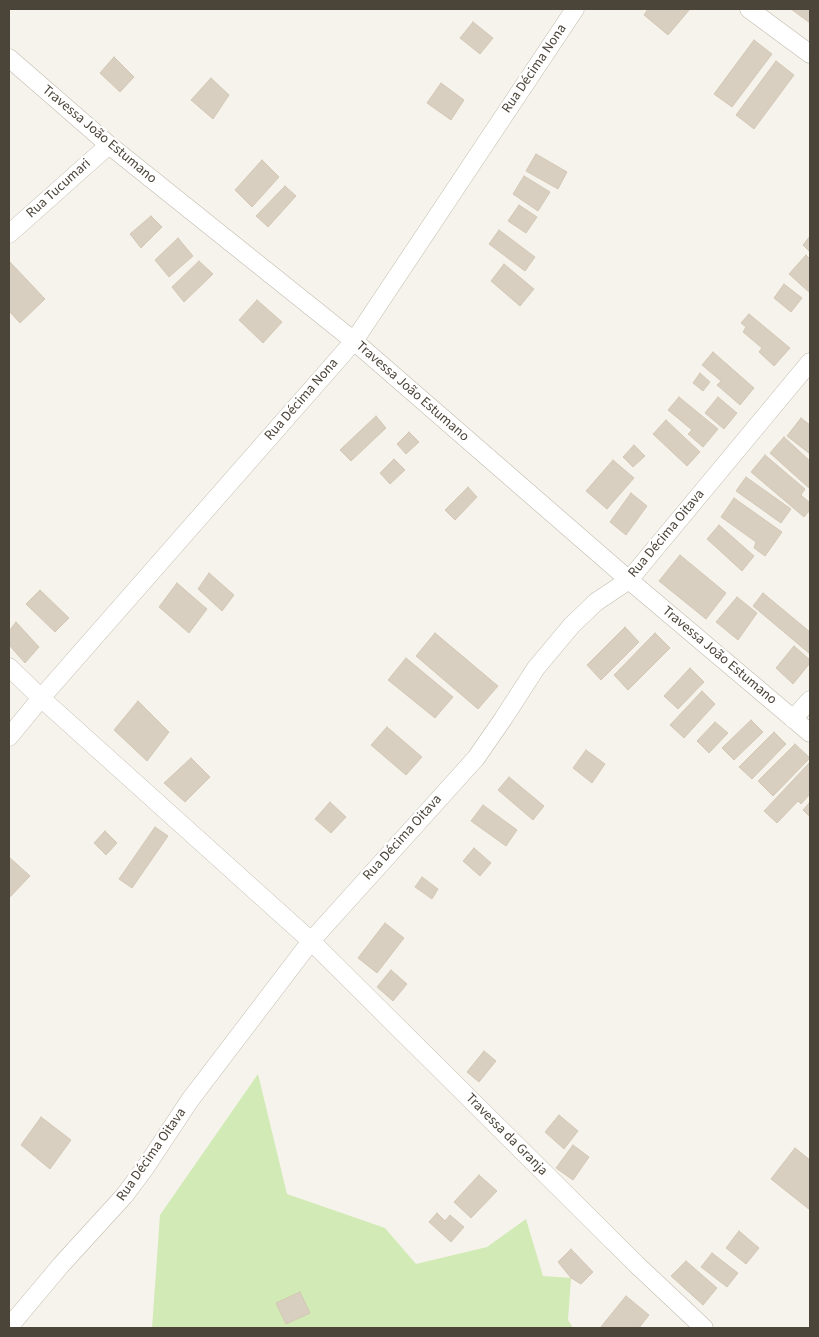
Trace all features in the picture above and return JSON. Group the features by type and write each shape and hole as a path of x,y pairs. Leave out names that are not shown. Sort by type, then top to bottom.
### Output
{"street":[{"name":"Rua Décima Nona","path":"9,737 354,341 575,9"},
{"path":"749,9 810,54"},
{"name":"Travessa João Estumano","path":"9,58 109,145 354,341 629,580 810,733"},
{"name":"Rua Tucumari","path":"9,234 109,145"},
{"name":"Rua Décima Oitava","path":"9,1327 62,1264 124,1196 190,1100 311,941 476,758 536,668 572,625 596,602 629,580 810,362"},
{"name":"Travessa da Granja","path":"9,667 311,941 629,1257 704,1328"},
{"path":"793,719 810,700"}],"green space":[{"path":"258,1074 287,1194 385,1228 416,1264 487,1247 526,1219 543,1276 571,1278 568,1320 573,1328 152,1328 160,1215"}],"building":[{"path":"648,9 690,9 668,35 644,15"},
{"path":"791,9 810,9 810,23"},
{"path":"473,22 493,38 480,54 460,38"},
{"path":"754,40 772,54 732,107 714,94"},
{"path":"114,57 134,77 120,92 100,73"},
{"path":"776,61 794,75 754,129 736,115"},
{"path":"211,78 229,95 213,119 191,100"},
{"path":"441,83 464,100 451,120 427,103"},
{"path":"536,154 567,172 558,189 526,171"},
{"path":"262,160 279,177 252,207 235,190"},
{"path":"524,176 550,192 538,211 513,194"},
{"path":"285,186 296,196 268,227 256,216"},
{"path":"519,205 537,217 526,233 508,221"},
{"path":"151,216 162,227 141,248 130,234"},
{"path":"499,230 535,257 525,271 489,244"},
{"path":"810,236 810,252 803,245"},
{"path":"178,238 193,256 169,277 155,260"},
{"path":"806,255 810,259 810,293 789,274"},
{"path":"9,261 45,299 20,323 9,311"},
{"path":"199,261 213,274 184,302 172,287"},
{"path":"504,264 534,289 520,306 491,281"},
{"path":"784,284 802,298 791,312 774,298"},
{"path":"257,300 282,322 263,343 239,320"},
{"path":"749,314 790,348 774,366 759,352 762,348 743,332 746,327 741,323"},
{"path":"713,352 754,388 740,405 717,385 721,381 702,365"},
{"path":"700,373 710,382 703,391 693,383"},
{"path":"679,397 718,429 703,447 688,434 692,430 668,410"},
{"path":"718,397 737,413 724,429 705,413"},
{"path":"376,416 386,428 351,461 340,450"},
{"path":"801,418 810,425 810,454 787,436"},
{"path":"666,420 700,452 687,466 653,434"},
{"path":"409,432 419,442 406,454 397,444"},
{"path":"784,437 810,461 810,489 770,453"},
{"path":"634,445 645,456 633,467 623,457"},
{"path":"765,455 805,489 801,495 810,503 810,510 804,517 751,472"},
{"path":"394,459 405,470 390,484 380,473"},
{"path":"613,460 634,478 607,509 586,491"},
{"path":"746,477 791,509 781,523 736,491"},
{"path":"468,487 477,497 455,520 445,510"},
{"path":"631,493 647,506 626,535 610,522"},
{"path":"734,498 782,532 765,556 754,548 756,542 721,517"},
{"path":"719,525 754,556 742,571 707,539"},
{"path":"680,555 726,593 706,619 659,581"},
{"path":"209,573 234,595 222,611 198,589"},
{"path":"177,583 207,609 189,633 159,607"},
{"path":"40,590 69,618 55,632 26,604"},
{"path":"763,593 810,632 810,654 753,606"},
{"path":"737,597 757,613 738,640 716,622"},
{"path":"16,622 39,647 25,663 9,645 9,631"},
{"path":"625,627 639,642 601,680 587,665"},
{"path":"435,633 498,686 478,709 416,656"},
{"path":"655,633 670,648 628,690 614,675"},
{"path":"794,646 810,660 810,663 793,684 776,668"},
{"path":"406,658 453,697 435,718 388,680"},
{"path":"690,668 704,682 678,709 664,696"},
{"path":"702,691 715,704 684,738 670,725"},
{"path":"138,701 169,732 147,761 114,730"},
{"path":"751,720 763,732 734,760 722,748"},
{"path":"715,722 728,733 709,753 697,741"},
{"path":"387,727 422,757 406,775 371,745"},
{"path":"774,732 786,744 752,779 739,767"},
{"path":"795,744 810,758 773,796 758,781"},
{"path":"586,750 605,764 592,783 573,768"},
{"path":"191,758 210,777 185,802 164,783"},
{"path":"810,762 810,794 801,804 798,801 777,823 764,811"},
{"path":"509,777 544,806 533,820 498,790"},
{"path":"330,802 346,817 331,833 315,819"},
{"path":"810,802 810,817 803,810"},
{"path":"483,805 517,830 506,846 471,821"},
{"path":"155,827 168,836 132,888 119,879"},
{"path":"105,831 117,843 106,855 94,843"},
{"path":"474,848 491,863 480,876 463,861"},
{"path":"9,857 30,876 9,898"},
{"path":"422,877 438,889 432,899 415,887"},
{"path":"385,923 404,938 377,973 358,958"},
{"path":"391,970 407,984 393,1001 377,987"},
{"path":"484,1051 496,1061 479,1082 467,1072"},
{"path":"559,1115 578,1131 564,1149 545,1132"},
{"path":"41,1117 71,1140 50,1169 21,1145"},
{"path":"573,1145 589,1157 573,1180 556,1168"},
{"path":"795,1148 810,1160 810,1210 771,1179"},
{"path":"479,1175 497,1191 471,1218 454,1202"},
{"path":"437,1213 445,1221 450,1215 464,1227 451,1242 429,1222"},
{"path":"739,1231 759,1248 746,1264 726,1248"},
{"path":"571,1249 593,1272 581,1284 571,1278 558,1262"},
{"path":"712,1253 738,1273 727,1287 701,1267"},
{"path":"686,1261 717,1288 703,1305 671,1276"},
{"path":"300,1292 310,1313 286,1324 276,1303"},
{"path":"626,1296 649,1315 639,1328 600,1328"}]}
